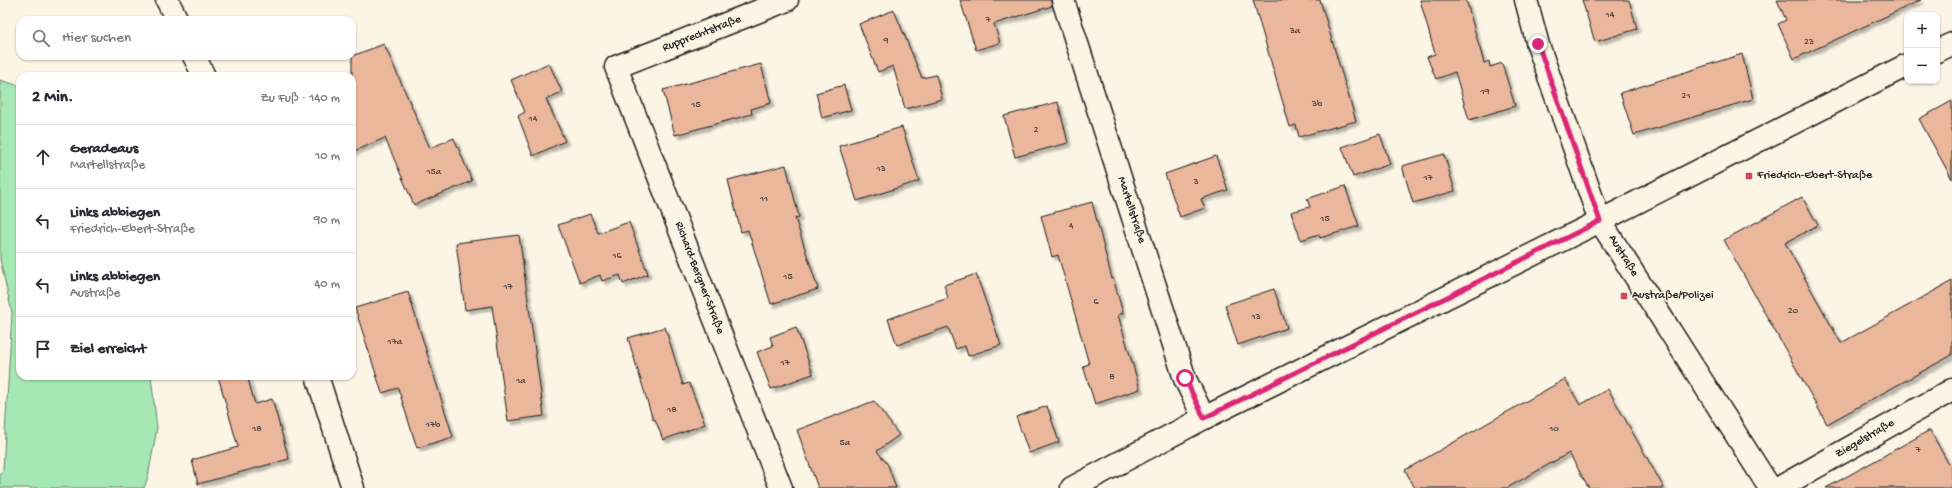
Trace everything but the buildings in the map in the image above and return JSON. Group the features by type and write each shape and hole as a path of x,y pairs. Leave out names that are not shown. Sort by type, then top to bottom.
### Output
{"street":[{"path":"167,0 175,16"},
{"name":"Rupprechtstraße","path":"616,67 787,0"},
{"name":"Martellstraße","path":"1063,0 1185,378 1204,418"},
{"name":"Austraße","path":"1526,0 1538,44 1600,221 1770,488"},
{"path":"1940,50 1952,44"},
{"path":"196,60 202,72"},
{"name":"Richard-Bergner-Straße","path":"616,67 781,488"},
{"path":"1072,488 1204,418 1600,221 1904,67"},
{"path":"318,380 353,488"},
{"name":"Ziegelstraße","path":"1779,488 1952,390"}],"green space":[{"path":"0,80 16,85 16,380 151,380 157,428 148,477 144,488 0,488 0,474 3,470 12,313 0,259"}],"place":[{"name":"Friedrich-Ebert-Straße","path":"1749,176"},
{"name":"Austraße/Polizei","path":"1624,296"}],"route":[{"path":"1185,378 1204,418 1600,221 1538,44"}]}
